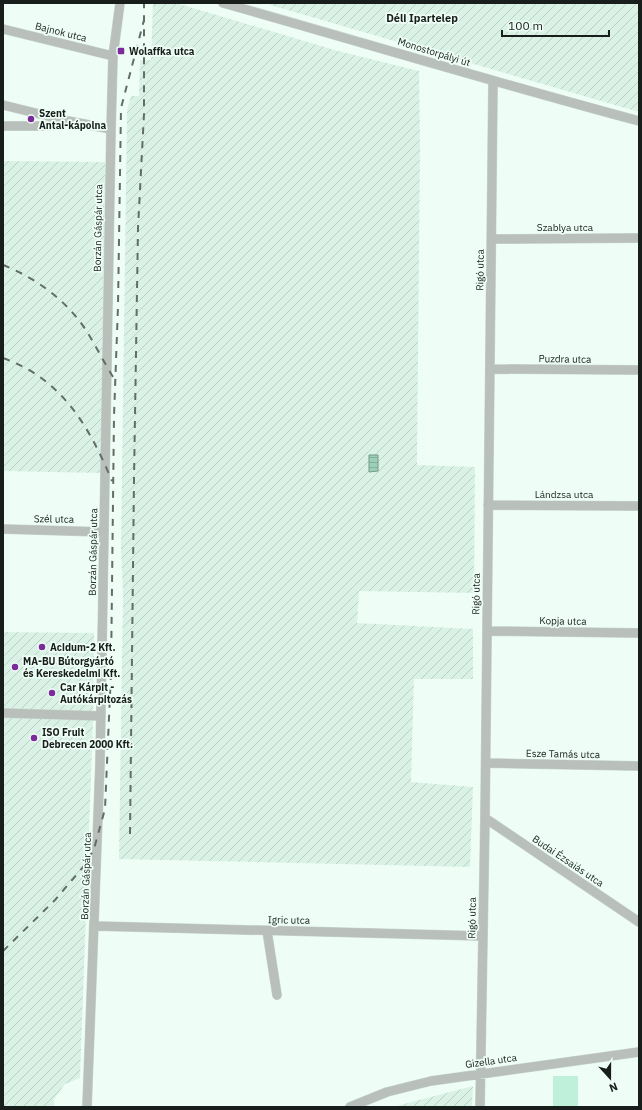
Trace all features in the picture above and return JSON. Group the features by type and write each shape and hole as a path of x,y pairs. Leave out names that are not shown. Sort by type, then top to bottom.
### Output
{"street":[{"name":"Borzán Gáspár utca","path":"87,1105 95,926 101,716 113,56 120,3"},
{"name":"Monostorpályi út","path":"222,3 439,64 493,82 639,121"},
{"name":"Bajnok utca","path":"3,30 113,56"},
{"name":"Rigó utca","path":"480,1107 486,764 493,82"},
{"path":"3,105 68,121 111,129"},
{"path":"3,126 47,126 68,121"},
{"name":"Szablya utca","path":"492,239 639,238"},
{"name":"Puzdra utca","path":"490,369 639,370"},
{"name":"Lándzsa utca","path":"488,505 639,506"},
{"name":"Szél utca","path":"3,529 104,532"},
{"name":"Kopja utca","path":"487,631 639,633"},
{"path":"3,713 101,716"},
{"name":"Esze Tamás utca","path":"486,764 639,766"},
{"name":"Budai Ézsaiás utca","path":"485,818 639,922"},
{"name":"Igric utca","path":"95,926 483,936"},
{"path":"267,931 276,995"},
{"name":"Gizella utca","path":"350,1107 387,1092 416,1084 639,1052"}],"shaded area":[{"path":"153,3 176,3 338,51 419,71 420,147 417,465 475,467 474,593 359,591 357,623 473,629 473,679 414,679 411,782 473,787 470,867 119,859 123,595 121,548 127,110 131,96 139,96 140,60 151,60"},
{"path":"270,3 639,3 639,112 270,5"},
{"path":"3,161 105,162 101,473 3,471"},
{"path":"369,455 378,455 378,471 369,472"},
{"path":"3,632 94,633 93,721 80,1078 65,1084 54,1099 54,1107 3,1107"},
{"path":"553,1076 578,1076 578,1107 553,1107"},
{"path":"473,1086 472,1107 395,1107 396,1106"}],"railway":[{"path":"130,834 138,228 144,114 144,3"},
{"path":"3,951 55,900 84,866 94,849 105,809 111,672 114,416 118,306 121,108 144,20"},
{"path":"3,265 28,277 52,293 72,312 89,335 115,380"},
{"path":"3,358 24,367 42,378 71,407 83,423 94,442 112,481"}],"place":[{"name":"Wolaffka utca","path":"121,51"},
{"name":"Szent Antal-kápolna","path":"31,119"},
{"name":"Acidum-2 Kft.","path":"42,647"},
{"name":"MA-BU Bútorgyártó és Kereskedelmi Kft.","path":"15,667"},
{"name":"Car Kárpit - Autókárpitozás","path":"52,693"},
{"name":"ISO Fruit Debrecen 2000 Kft.","path":"34,738"}],"district":[{"name":"Déli Ipartelep","path":"422,18"}]}
